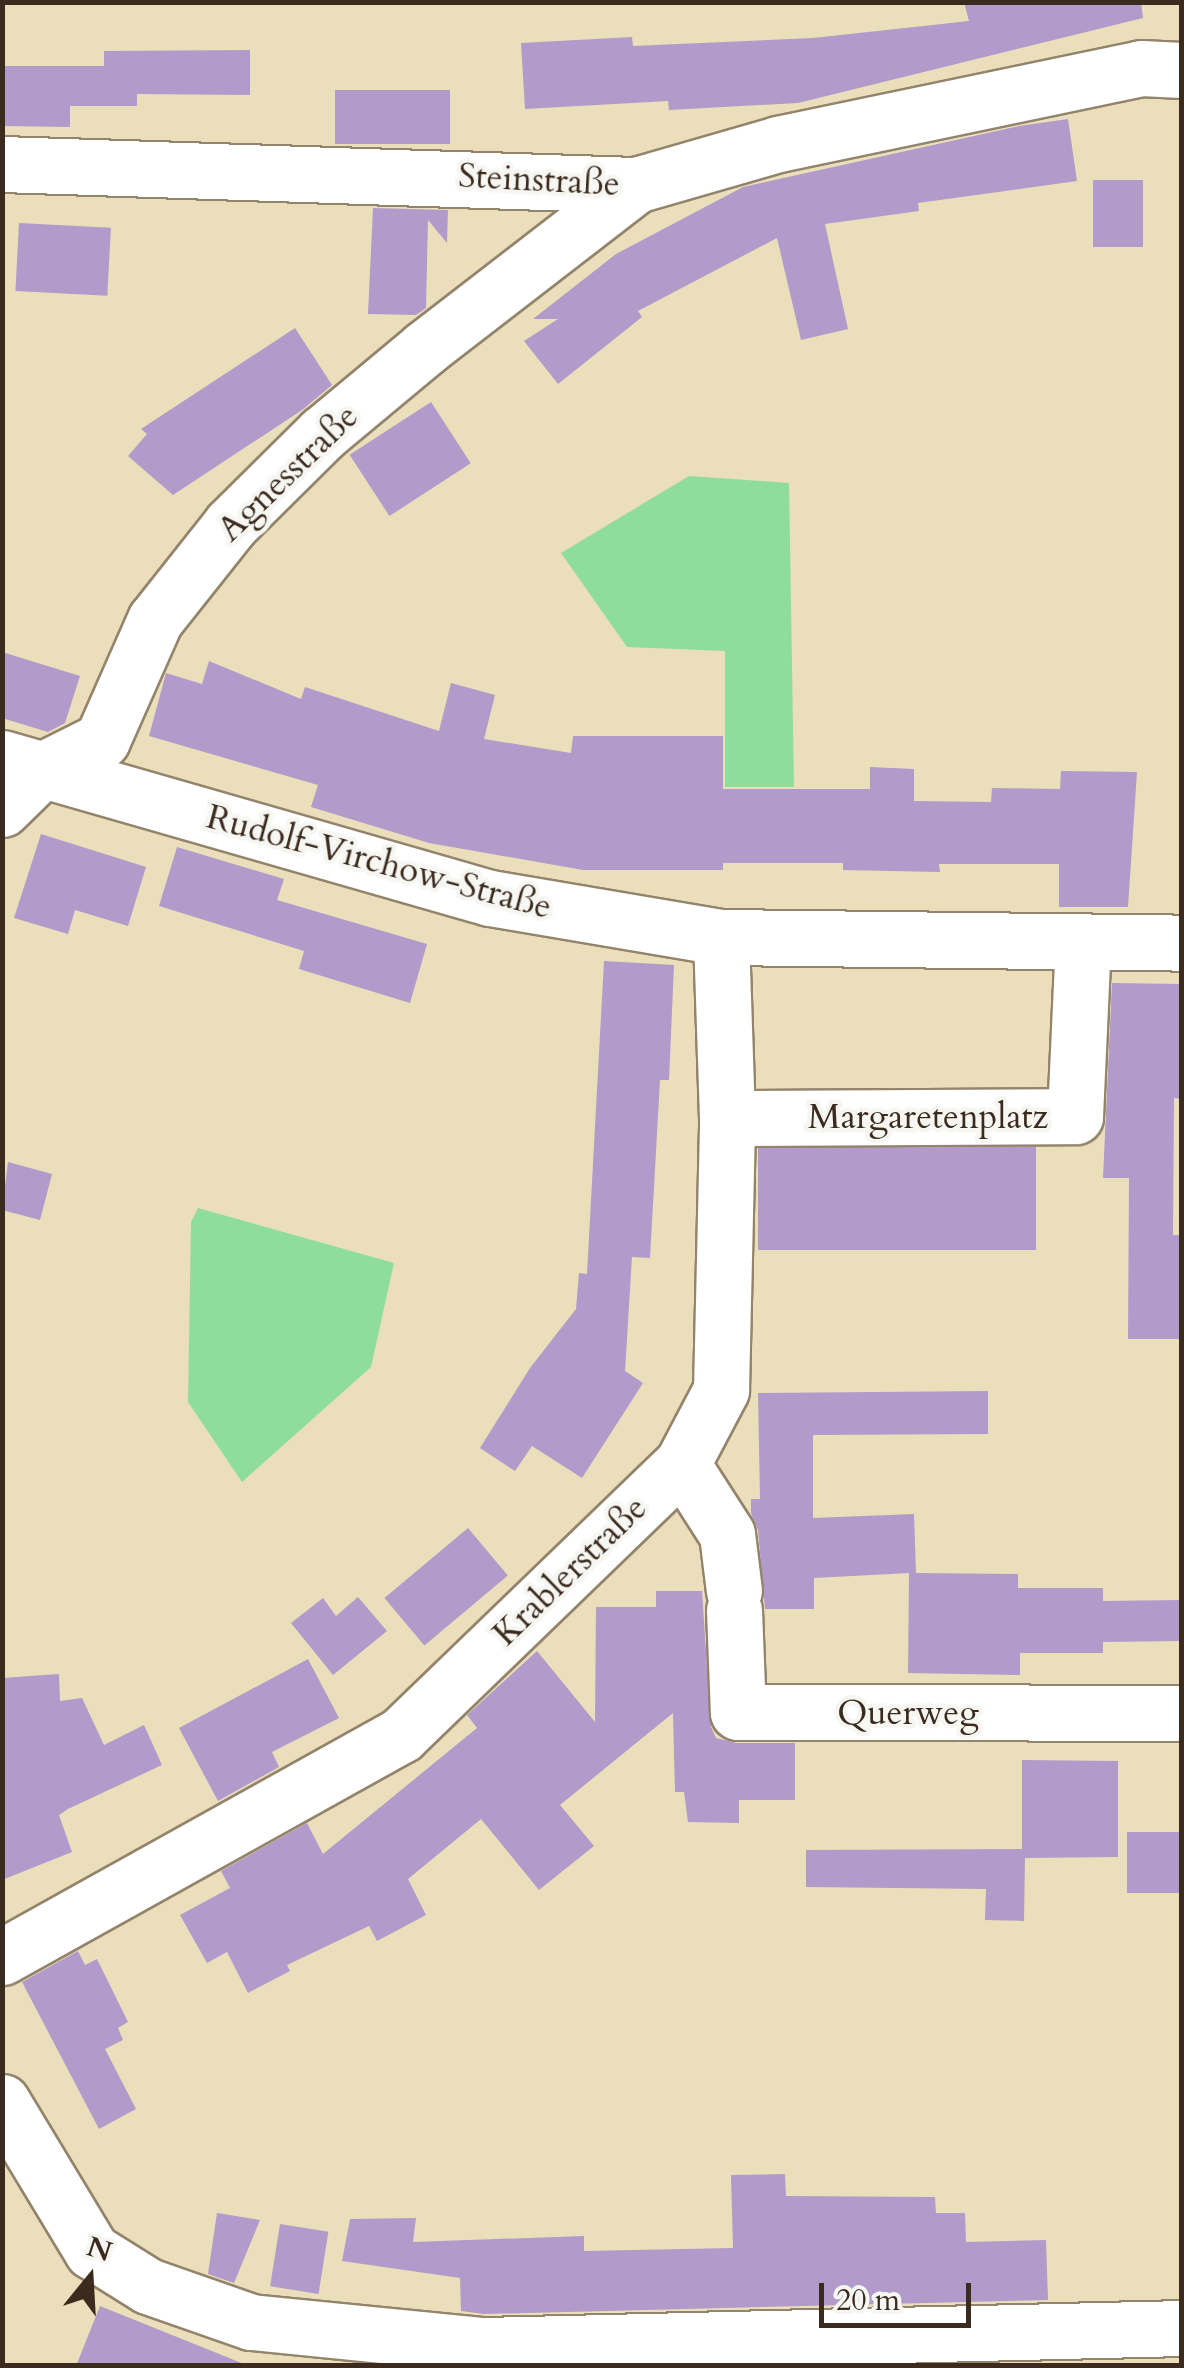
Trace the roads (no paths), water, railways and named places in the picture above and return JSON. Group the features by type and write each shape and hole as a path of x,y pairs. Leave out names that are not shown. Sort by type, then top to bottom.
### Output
{"street":[{"name":"Steinstraße","path":"2,164 636,185 778,144 1141,68 1182,70"},
{"name":"Agnesstraße","path":"2,809 22,764 102,740 155,620 230,524 323,433 396,372 636,185"},
{"name":"Rudolf-Virchow-Straße","path":"22,764 490,898 721,937 1182,943"},
{"name":"Krablerstraße","path":"2,1957 400,1735 682,1464 721,1390 726,1118 721,937"},
{"name":"Margaretenplatz","path":"726,1118 1075,1116 1083,942"},
{"name":"Querweg","path":"682,1464 727,1534 738,1712 1182,1713"},
{"path":"2,2102 92,2250 148,2286 251,2322 483,2346 1182,2328"}]}
